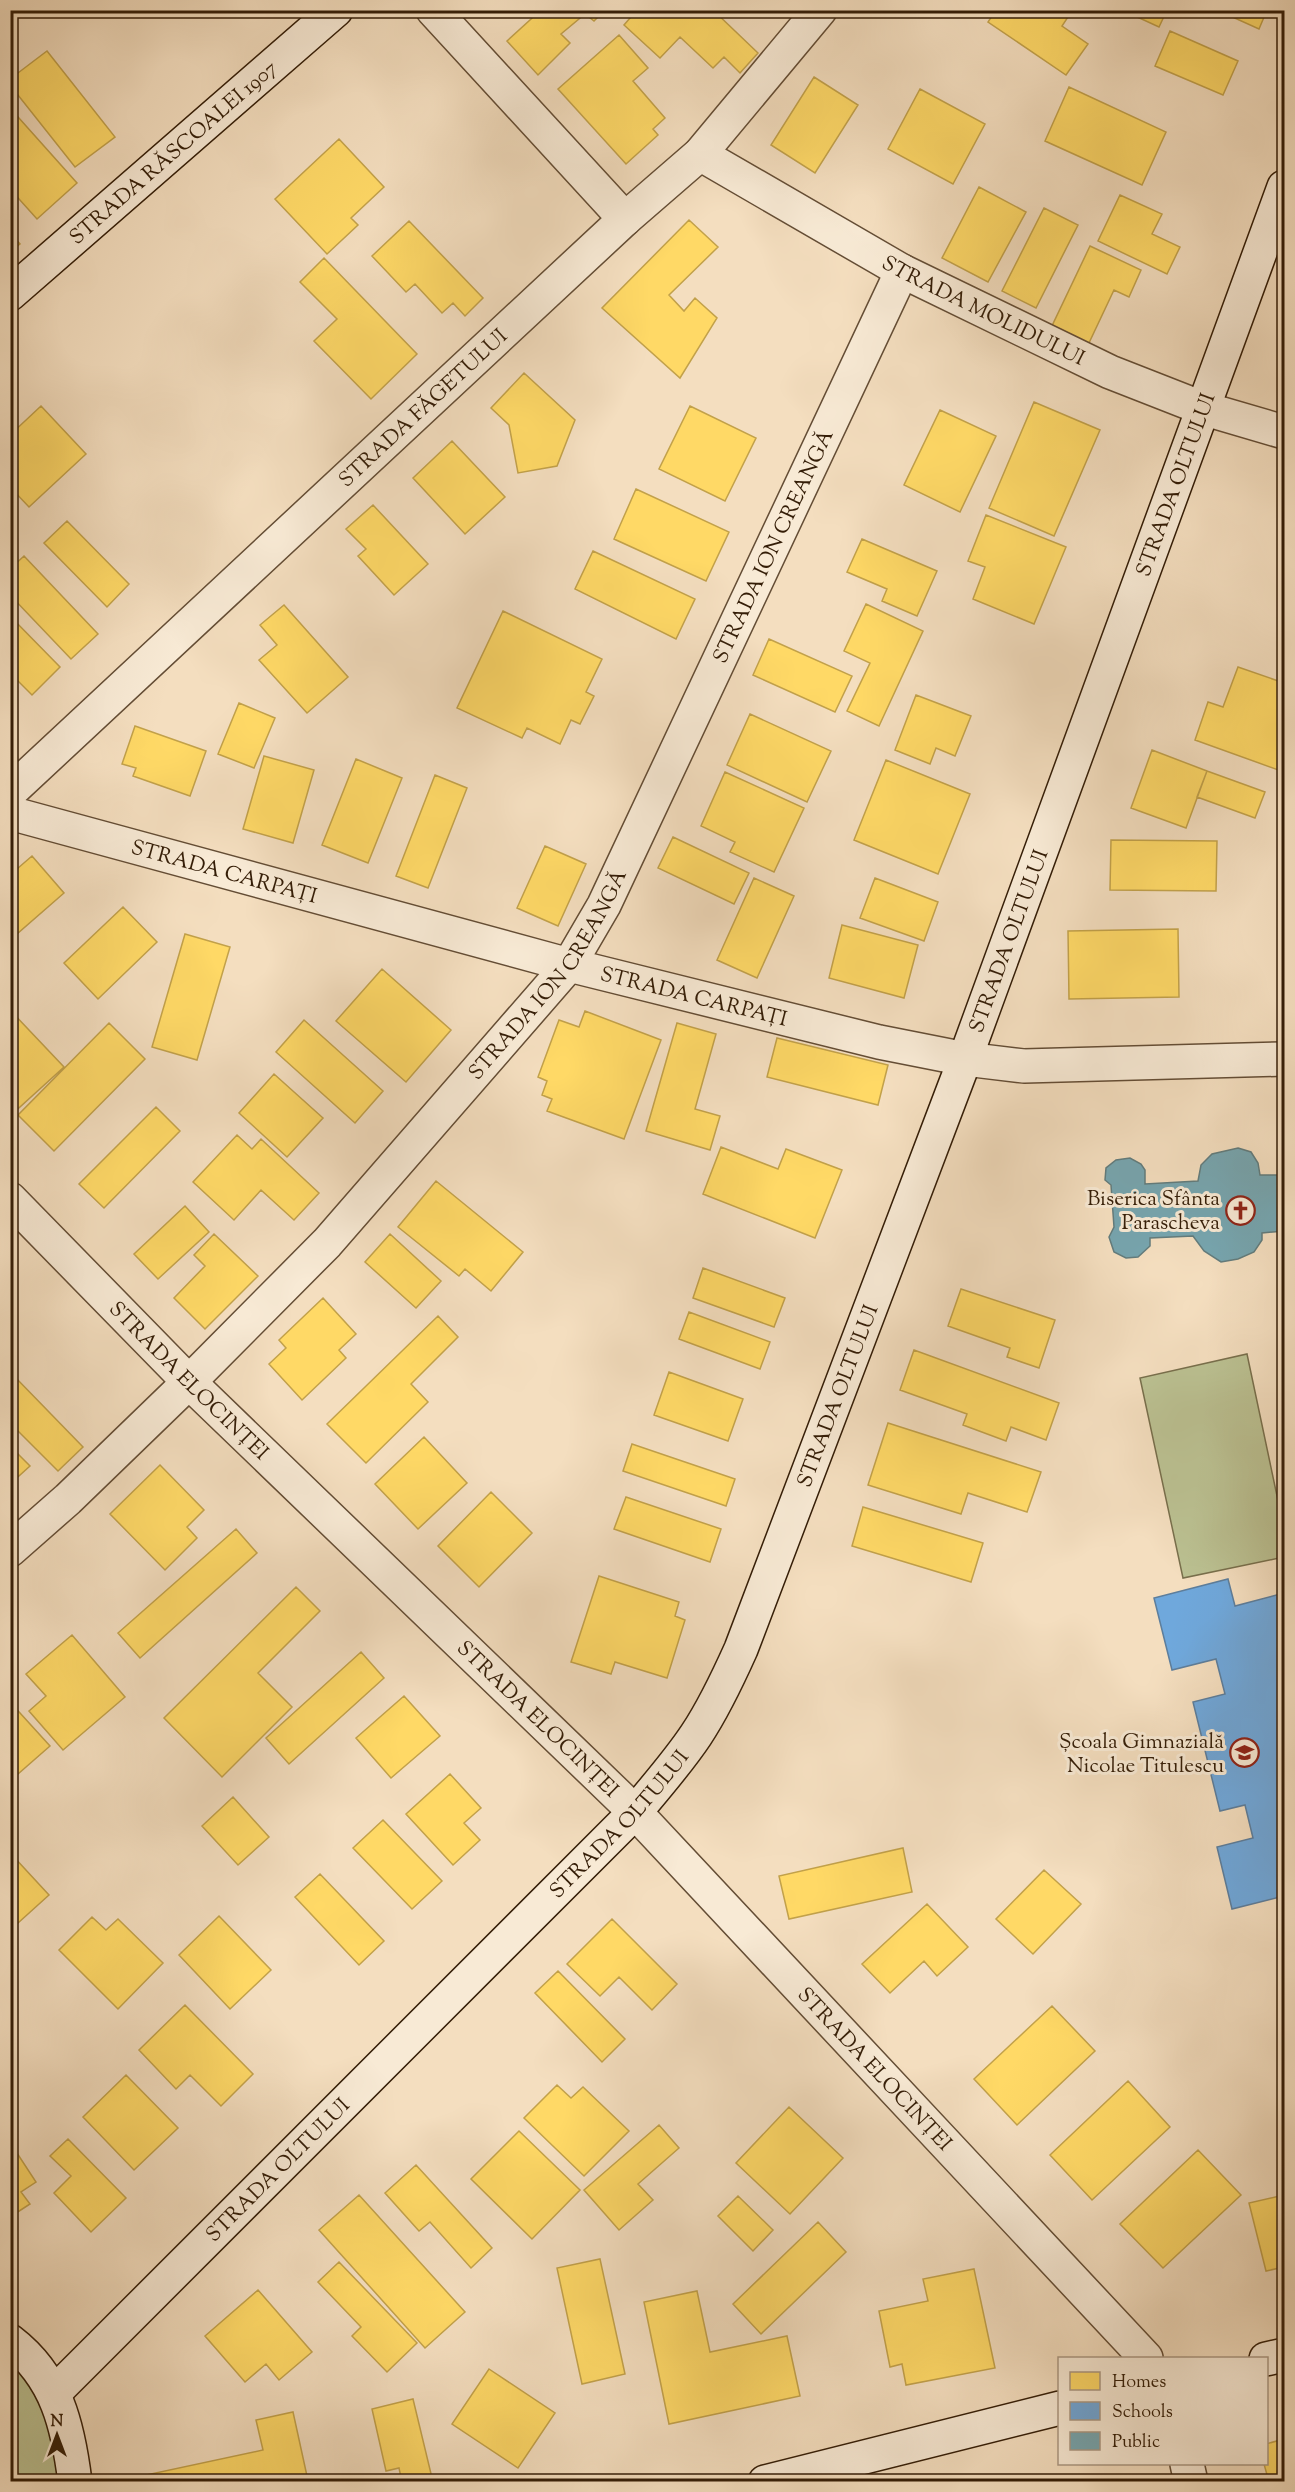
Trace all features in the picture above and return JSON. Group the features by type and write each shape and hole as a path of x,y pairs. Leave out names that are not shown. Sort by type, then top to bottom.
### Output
{"street":[{"name":"STRADA RĂSCOALEI 1907","path":"10,294 336,10"},
{"path":"433,10 625,219"},
{"name":"STRADA FĂGETULUI","path":"10,792 625,219 700,154 820,10"},
{"name":"STRADA MOLIDULUI","path":"700,154 902,271 1110,372 1202,408 1284,432"},
{"name":"STRADA OLTULUI","path":"54,2393 635,1812 697,1734 741,1648 965,1059 1284,187"},
{"name":"STRADA ION CREANGĂ","path":"10,1550 68,1499 189,1382 327,1243 569,965 604,905 902,271"},
{"name":"STRADA CARPAȚI","path":"10,813 569,965 879,1042 965,1059 1024,1066 1284,1059"},
{"name":"STRADA ELOCINȚEI","path":"10,1199 189,1382 635,1812 1145,2357"},
{"path":"10,2341 22,2350 54,2393 70,2437 75,2481"},
{"path":"1268,2359 1284,2355"},
{"path":"765,2481 1058,2408"},
{"path":"1187,2465 1191,2481"}],"green space":[{"path":"1247,1354 1284,1529 1284,1557 1183,1578 1140,1378"},
{"path":"10,2341 75,2481 11,2481"}],"building: Homes":[{"path":"541,10 605,10 594,21 585,14 561,34 570,43 538,75 507,41"},
{"path":"637,10 713,10 758,53 740,73 724,57 713,68 680,37 660,58 624,25"},
{"path":"996,10 1058,10 1068,17 1062,26 1088,44 1066,75 988,22"},
{"path":"1122,10 1167,10 1159,27"},
{"path":"1217,10 1267,10 1259,29"},
{"path":"1170,31 1238,61 1223,95 1155,66"},
{"path":"619,35 648,68 633,81 665,118 653,129 658,135 626,164 558,89"},
{"path":"47,51 115,137 75,167 10,85 10,79"},
{"path":"814,77 858,105 815,173 771,145"},
{"path":"1069,87 1166,132 1142,185 1045,141"},
{"path":"920,89 985,124 953,184 888,149"},
{"path":"10,108 77,183 37,219 10,189"},
{"path":"339,139 384,187 351,218 358,225 327,254 275,199"},
{"path":"979,187 1026,212 988,282 942,258"},
{"path":"1120,195 1162,214 1152,234 1180,247 1167,274 1098,241"},
{"path":"1044,208 1078,225 1036,308 1002,291"},
{"path":"689,220 718,247 669,295 684,311 695,298 717,318 680,378 602,308"},
{"path":"409,221 483,298 465,316 453,303 442,313 415,284 406,292 372,256"},
{"path":"10,233 20,244 10,252"},
{"path":"1090,246 1141,270 1129,297 1114,290 1088,345 1051,328"},
{"path":"324,258 417,354 371,399 314,341 337,319 300,282"},
{"path":"524,373 575,420 557,466 518,473 509,425 491,408"},
{"path":"1034,402 1100,430 1054,536 989,508"},
{"path":"41,406 86,454 29,507 10,487 10,435"},
{"path":"690,406 756,438 725,501 659,469"},
{"path":"940,410 996,436 960,512 904,485"},
{"path":"452,441 505,497 465,534 413,478"},
{"path":"636,489 729,532 706,581 614,539"},
{"path":"373,505 428,564 394,595 358,556 366,549 346,529"},
{"path":"986,515 1066,547 1034,624 973,599 985,567 968,561"},
{"path":"67,521 129,584 107,607 44,543"},
{"path":"862,539 937,571 917,616 882,601 887,589 847,572"},
{"path":"593,551 695,599 676,639 575,589"},
{"path":"24,556 98,634 71,659 10,595 10,569"},
{"path":"866,604 923,631 879,726 847,711 870,663 844,651"},
{"path":"284,605 348,677 307,713 259,660 277,645 260,625"},
{"path":"503,611 602,659 586,692 594,696 580,724 571,720 560,744 527,728 522,738 457,708"},
{"path":"10,616 60,667 32,695 10,673"},
{"path":"769,639 852,676 835,712 753,675"},
{"path":"1238,667 1284,683 1284,772 1195,740 1208,702 1223,707"},
{"path":"916,695 971,716 955,756 936,748 930,764 895,750"},
{"path":"239,703 275,718 254,768 218,754"},
{"path":"750,714 831,751 807,802 727,765"},
{"path":"135,726 206,751 190,796 133,776 136,768 122,764"},
{"path":"1152,750 1207,771 1186,828 1131,808"},
{"path":"264,756 314,770 293,843 243,829"},
{"path":"356,759 402,778 368,863 322,845"},
{"path":"886,760 970,794 938,874 854,840"},
{"path":"1207,771 1265,792 1255,818 1197,797"},
{"path":"725,772 804,808 774,872 730,852 735,842 701,826"},
{"path":"435,775 467,788 428,888 396,876"},
{"path":"673,837 749,873 734,904 658,868"},
{"path":"1111,840 1217,841 1216,891 1110,890"},
{"path":"545,846 586,864 558,926 517,908"},
{"path":"32,856 64,893 10,940 10,875"},
{"path":"754,878 794,896 757,978 717,960"},
{"path":"875,878 938,902 924,941 860,918"},
{"path":"123,907 157,942 98,999 64,963"},
{"path":"842,925 918,945 904,998 829,978"},
{"path":"1178,929 1179,997 1069,999 1068,931"},
{"path":"185,934 230,947 197,1060 152,1047"},
{"path":"382,969 451,1030 406,1082 336,1021"},
{"path":"10,1010 64,1067 10,1116 10,1084 17,1078 10,1071"},
{"path":"585,1011 661,1040 624,1139 547,1111 552,1099 542,1095 547,1081 538,1077 559,1020 579,1027"},
{"path":"304,1020 383,1091 355,1123 276,1052"},
{"path":"109,1023 145,1059 54,1151 18,1115"},
{"path":"677,1023 716,1034 695,1109 720,1116 710,1150 646,1131"},
{"path":"777,1038 888,1065 878,1105 767,1077"},
{"path":"274,1074 323,1118 287,1157 239,1113"},
{"path":"156,1107 180,1131 104,1208 79,1184"},
{"path":"237,1135 252,1149 261,1139 319,1193 294,1220 261,1190 234,1220 193,1182"},
{"path":"721,1147 778,1169 786,1149 842,1170 815,1238 703,1194"},
{"path":"436,1181 523,1252 491,1291 465,1269 459,1276 398,1227"},
{"path":"185,1206 209,1232 158,1279 134,1254"},
{"path":"214,1234 258,1276 205,1329 174,1298 205,1266 194,1255"},
{"path":"390,1234 441,1281 416,1308 365,1262"},
{"path":"703,1268 785,1298 774,1327 693,1298"},
{"path":"961,1289 1055,1320 1039,1368 1007,1357 1010,1348 948,1326"},
{"path":"323,1298 356,1334 339,1350 346,1358 302,1400 269,1364 286,1348 279,1340"},
{"path":"689,1312 770,1342 760,1369 679,1339"},
{"path":"438,1316 458,1337 411,1384 428,1402 366,1463 327,1424"},
{"path":"914,1350 1059,1403 1046,1440 1011,1427 1006,1441 963,1425 967,1414 900,1390"},
{"path":"669,1372 743,1399 728,1441 654,1415"},
{"path":"14,1376 83,1447 58,1471 17,1430 12,1435 10,1434 10,1380"},
{"path":"888,1423 1041,1472 1027,1512 968,1493 961,1514 868,1485"},
{"path":"424,1437 467,1483 418,1529 375,1484"},
{"path":"632,1444 735,1479 726,1506 623,1471"},
{"path":"10,1446 30,1466 10,1484"},
{"path":"160,1465 204,1510 187,1527 197,1538 165,1570 110,1514"},
{"path":"491,1492 532,1533 479,1587 438,1546"},
{"path":"626,1497 721,1529 710,1562 614,1529"},
{"path":"863,1507 983,1543 971,1582 852,1546"},
{"path":"236,1529 257,1553 140,1658 118,1633"},
{"path":"599,1576 679,1602 675,1616 685,1620 667,1678 615,1662 611,1674 571,1662"},
{"path":"296,1587 320,1611 258,1673 292,1707 222,1777 164,1718"},
{"path":"72,1635 125,1697 63,1750 29,1711 46,1696 26,1674"},
{"path":"361,1652 384,1678 289,1764 266,1738"},
{"path":"404,1696 440,1736 391,1778 356,1738"},
{"path":"10,1702 50,1746 18,1774 10,1766"},
{"path":"450,1774 481,1808 464,1823 480,1840 453,1865 406,1814"},
{"path":"233,1797 269,1837 238,1865 202,1826"},
{"path":"383,1820 442,1881 412,1909 353,1848"},
{"path":"903,1848 912,1892 789,1919 779,1876"},
{"path":"13,1856 49,1895 18,1923 10,1915 10,1858"},
{"path":"1044,1870 1081,1904 1033,1954 996,1919"},
{"path":"320,1874 384,1941 359,1965 295,1897"},
{"path":"927,1904 968,1947 937,1976 924,1961 890,1993 862,1964"},
{"path":"219,1916 271,1970 230,2009 179,1955"},
{"path":"92,1917 106,1930 118,1919 163,1963 118,2009 59,1950"},
{"path":"612,1919 677,1984 652,2010 619,1977 600,1996 567,1964"},
{"path":"558,1971 625,2039 602,2062 535,1993"},
{"path":"185,2005 253,2074 221,2106 190,2075 176,2089 139,2050"},
{"path":"1052,2006 1095,2051 1017,2125 974,2079"},
{"path":"126,2075 178,2128 134,2170 83,2117"},
{"path":"1128,2081 1170,2127 1092,2200 1050,2155"},
{"path":"557,2085 571,2098 583,2087 629,2131 584,2176 524,2118"},
{"path":"789,2107 843,2158 790,2214 736,2163"},
{"path":"659,2125 679,2148 638,2184 653,2200 619,2230 584,2190"},
{"path":"519,2131 580,2190 532,2239 471,2179"},
{"path":"68,2139 126,2198 91,2232 54,2193 71,2176 50,2156"},
{"path":"15,2150 36,2182 21,2192 30,2204 10,2217 10,2153"},
{"path":"1198,2150 1241,2195 1163,2268 1120,2224"},
{"path":"416,2165 492,2248 471,2268 430,2222 419,2231 385,2193"},
{"path":"359,2195 465,2312 425,2348 319,2230"},
{"path":"1284,2195 1284,2267 1266,2271 1249,2203"},
{"path":"738,2196 773,2230 753,2251 718,2216"},
{"path":"818,2222 846,2252 761,2334 733,2304"},
{"path":"600,2259 625,2374 582,2384 557,2268"},
{"path":"339,2262 417,2343 387,2372 352,2336 361,2327 318,2282"},
{"path":"974,2269 995,2368 906,2385 902,2364 890,2367 879,2311 928,2301 923,2279"},
{"path":"258,2290 312,2352 279,2380 266,2364 245,2382 205,2336"},
{"path":"697,2291 710,2352 787,2336 800,2396 669,2424 644,2302"},
{"path":"489,2369 555,2413 518,2468 452,2424"},
{"path":"413,2399 433,2482 402,2482 399,2468 386,2471 372,2409"},
{"path":"293,2412 307,2476 282,2482 147,2482 146,2475 263,2450 256,2420"},
{"path":"1284,2439 1284,2482 1269,2482 1264,2465 1268,2465 1268,2443"}],"building: Schools":[{"name":"Școala Gimnazială Nicolae Titulescu","path":"1228,1579 1235,1606 1284,1593 1284,1896 1232,1909 1217,1847 1253,1838 1245,1805 1220,1811 1193,1702 1225,1694 1216,1659 1172,1670 1154,1598"}],"building: Public":[{"path":"1238,1148 1251,1152 1258,1163 1260,1175 1284,1175 1284,1231 1262,1233 1262,1240 1254,1252 1238,1259 1221,1262 1204,1251 1193,1236 1150,1238 1150,1246 1138,1257 1126,1258 1114,1252 1109,1237 1114,1227 1111,1185 1105,1180 1106,1168 1116,1160 1130,1158 1141,1164 1145,1170 1145,1184 1198,1181 1201,1165 1212,1154"}],"place":[{"name":"Biserica Sfânta Parascheva","path":"1241,1210"},
{"name":"Școala Gimnazială Nicolae Titulescu","path":"1245,1753"}]}
